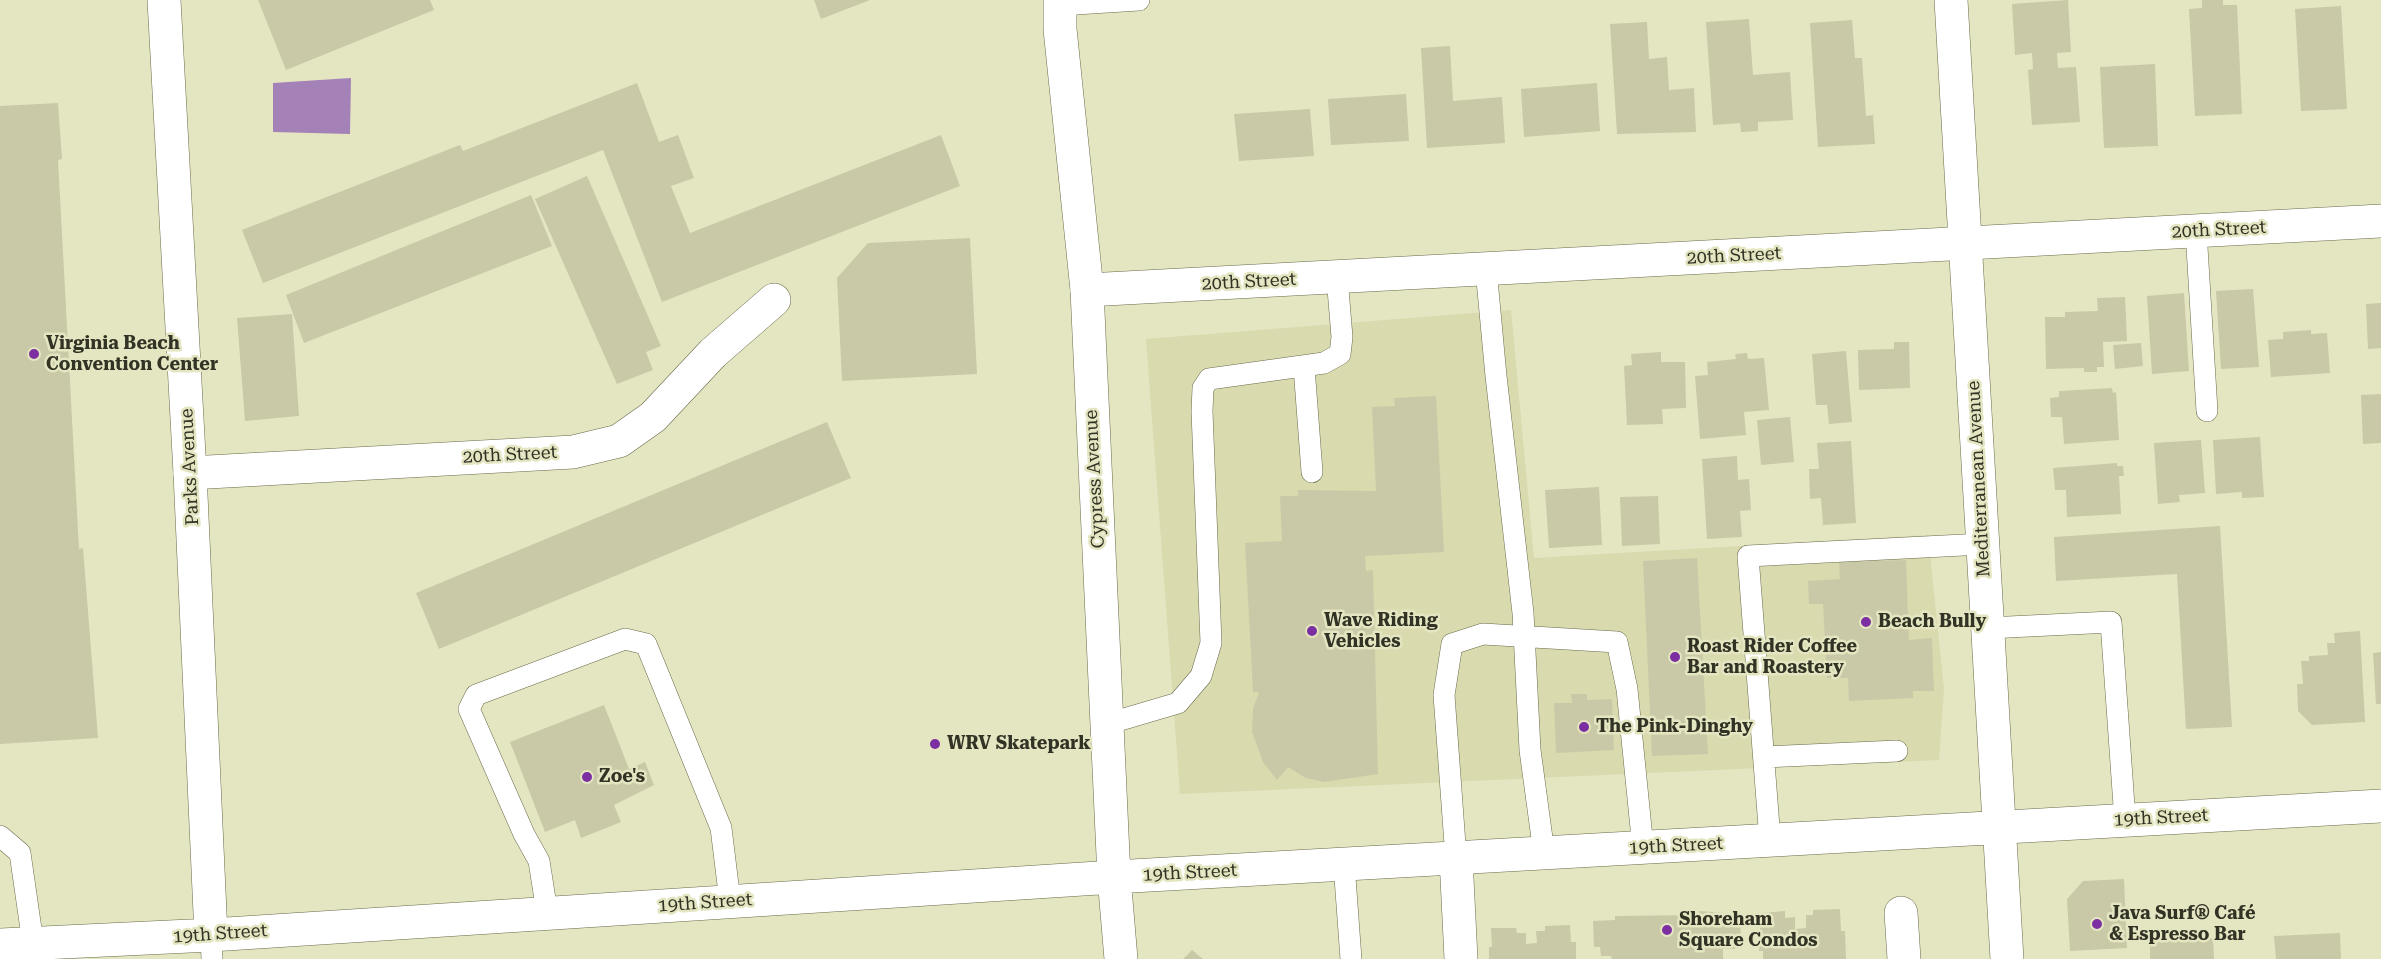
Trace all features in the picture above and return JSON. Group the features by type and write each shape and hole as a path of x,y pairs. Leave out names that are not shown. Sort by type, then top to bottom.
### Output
{"street":[{"name":"Parks Avenue","path":"164,0 190,473 212,947"},
{"name":"Mediterranean Avenue","path":"1951,0 2007,959"},
{"name":"Cypress Avenue","path":"1060,2 1060,29 1087,290 1114,877 1121,959"},
{"name":"20th Street","path":"1087,290 2381,221"},
{"name":"20th Street","path":"190,473 573,452 619,441 653,417 713,353 774,300"},
{"name":"19th Street","path":"0,945 33,943 212,947 547,912 1114,877 2381,806"},
{"path":"1456,858 1461,959"},
{"path":"1901,913 1904,959"}],"lane":[{"path":"1060,2 1139,0"},
{"path":"2196,231 2207,411"},
{"path":"1486,269 1524,635 1530,750 1544,853"},
{"path":"1107,724 1178,703 1201,676 1211,643 1203,388 1209,379 1324,363 1340,354 1342,337 1337,277"},
{"path":"1304,366 1312,472"},
{"path":"1770,840 1748,556 1983,544"},
{"path":"1988,628 2111,622 2125,820"},
{"path":"1456,858 1444,696 1452,644 1483,634 1617,642 1627,688 1643,848"},
{"path":"547,912 539,861 524,834 469,709 476,695 625,639 646,644 721,828 730,901"},
{"path":"1764,757 1897,751"},
{"path":"0,836 20,853 33,943"},
{"path":"1344,864 1351,959"}],"shaded area":[{"path":"351,78 350,134 273,132 273,83"},
{"path":"1511,310 1534,558 1928,535 1944,689 1939,760 1180,794 1146,339"}],"building":[{"path":"258,0 430,0 434,10 286,70"},
{"path":"814,0 870,0 821,19"},
{"path":"2068,0 2071,52 2057,53 2058,68 2076,67 2080,122 2032,125 2028,70 2033,69 2032,53 2015,55 2012,4"},
{"path":"2202,0 2223,0 2223,5 2237,5 2242,114 2195,116 2189,9 2202,8"},
{"path":"2341,6 2347,109 2301,111 2295,9"},
{"path":"1749,19 1753,75 1790,72 1793,120 1758,122 1758,131 1741,132 1740,123 1713,125 1706,22"},
{"path":"1852,20 1855,58 1862,58 1866,116 1873,115 1875,144 1818,147 1810,23"},
{"path":"1647,22 1649,59 1667,57 1669,90 1694,88 1696,132 1617,134 1610,24"},
{"path":"1450,46 1453,101 1502,97 1505,143 1427,148 1421,48"},
{"path":"2155,64 2158,146 2104,148 2100,67"},
{"path":"637,83 659,142 678,135 694,178 671,186 690,233 941,135 960,186 662,302 603,150 263,283 242,230 460,145 463,151"},
{"path":"1597,83 1600,131 1524,137 1521,89"},
{"path":"1406,94 1409,141 1331,145 1328,99"},
{"name":"Virginia Beach Convention Center","path":"58,103 62,159 58,160 79,549 83,548 98,738 0,744 0,106"},
{"path":"1310,109 1314,156 1239,161 1234,114"},
{"path":"587,176 661,346 646,352 653,370 617,384 535,199"},
{"path":"531,195 552,246 304,343 286,295"},
{"path":"970,238 977,374 842,381 837,278 868,243"},
{"path":"2253,289 2259,367 2221,369 2216,291"},
{"path":"2184,293 2189,371 2152,374 2147,296"},
{"path":"2125,297 2127,341 2103,342 2104,367 2097,367 2097,372 2084,372 2084,368 2046,369 2045,317 2065,317 2065,312 2098,311 2097,298"},
{"path":"2381,303 2381,348 2368,349 2366,304"},
{"path":"292,314 299,416 245,421 237,318"},
{"path":"2311,330 2311,334 2327,333 2330,373 2271,377 2268,340 2283,339 2283,332"},
{"path":"1894,342 1909,342 1910,388 1859,390 1858,350 1894,349"},
{"path":"2141,343 2143,366 2115,369 2113,345"},
{"path":"1846,351 1852,422 1829,424 1827,405 1816,405 1812,354"},
{"path":"1661,352 1661,362 1685,362 1686,408 1662,409 1663,424 1627,425 1624,366 1632,365 1631,354"},
{"path":"1747,353 1748,359 1764,358 1769,410 1744,412 1746,435 1700,439 1695,376 1708,375 1707,362 1736,359 1735,354"},
{"path":"2112,388 2113,393 2116,392 2119,440 2064,444 2062,417 2051,417 2050,398 2059,397 2059,391"},
{"path":"2381,394 2381,443 2363,444 2361,395"},
{"name":"Wave Riding Vehicles","path":"1436,396 1444,552 1365,556 1366,571 1373,570 1378,774 1324,782 1306,778 1288,767 1277,780 1263,762 1252,732 1253,709 1259,692 1253,692 1245,543 1282,541 1280,496 1298,496 1298,490 1376,491 1372,407 1395,406 1394,398"},
{"path":"1790,417 1794,462 1761,465 1757,420"},
{"path":"827,422 851,478 439,649 416,593"},
{"path":"2260,437 2264,497 2242,498 2242,492 2216,494 2213,440"},
{"path":"2201,440 2205,493 2179,495 2180,502 2158,504 2154,443"},
{"path":"1851,441 1856,523 1823,525 1821,498 1810,499 1809,469 1819,469 1817,443"},
{"path":"1737,456 1738,480 1749,479 1751,510 1740,511 1742,537 1707,539 1702,459"},
{"path":"2117,463 2117,466 2123,466 2124,476 2119,476 2121,514 2067,517 2066,490 2055,490 2053,468"},
{"path":"1599,487 1602,545 1549,548 1545,490"},
{"path":"1658,496 1660,544 1622,546 1620,497"},
{"path":"2220,526 2232,727 2186,729 2177,574 2056,581 2054,537"},
{"name":"Roast Rider Coffee Bar and Roastery","path":"1697,558 1708,754 1652,756 1643,561"},
{"name":"Beach Bully","path":"1906,560 1909,640 1932,638 1934,691 1913,691 1913,698 1849,701 1848,678 1827,678 1823,604 1809,604 1808,581 1840,579 1839,562"},
{"path":"2360,631 2365,722 2312,725 2298,711 2297,684 2303,684 2301,661 2309,661 2309,656 2328,655 2327,643 2335,643 2334,633"},
{"path":"2381,652 2381,704 2376,704 2373,653"},
{"name":"The Pink-Dinghy","path":"1571,694 1587,694 1587,700 1612,699 1614,750 1556,753 1554,703 1572,703"},
{"name":"Zoe's","path":"604,705 629,769 645,762 654,785 614,805 621,822 581,838 575,820 545,832 510,742"},
{"name":"Java Surf® Café & Espresso Bar","path":"2124,879 2127,948 2070,951 2067,899 2083,881"},
{"path":"1840,909 1841,931 1845,931 1846,959 1763,959 1763,951 1759,951 1761,913 1785,911 1785,918 1795,917 1795,929 1806,928 1806,915 1813,915 1813,910"},
{"name":"Shoreham Square Condos","path":"1699,911 1740,914 1741,940 1735,939 1735,949 1723,949 1723,959 1612,959 1611,956 1601,956 1600,947 1594,947 1593,921 1615,920 1615,916 1699,915"},
{"path":"1570,925 1571,942 1576,942 1576,959 1489,959 1489,947 1492,947 1491,928 1516,928 1517,933 1526,933 1526,944 1537,943 1536,931 1545,931 1545,926"},
{"path":"2340,933 2341,959 2276,959 2274,936"},
{"path":"2213,938 2214,959 2150,959 2150,942"},
{"path":"1192,950 1203,959 1183,959"}],"place":[{"name":"Virginia Beach Convention Center","path":"34,354"},
{"name":"Beach Bully","path":"1866,622"},
{"name":"Wave Riding Vehicles","path":"1312,631"},
{"name":"Roast Rider Coffee Bar and Roastery","path":"1675,657"},
{"name":"The Pink-Dinghy","path":"1584,727"},
{"name":"WRV Skatepark","path":"935,744"},
{"name":"Zoe's","path":"587,777"},
{"name":"Java Surf® Café & Espresso Bar","path":"2097,924"},
{"name":"Shoreham Square Condos","path":"1667,930"}]}
